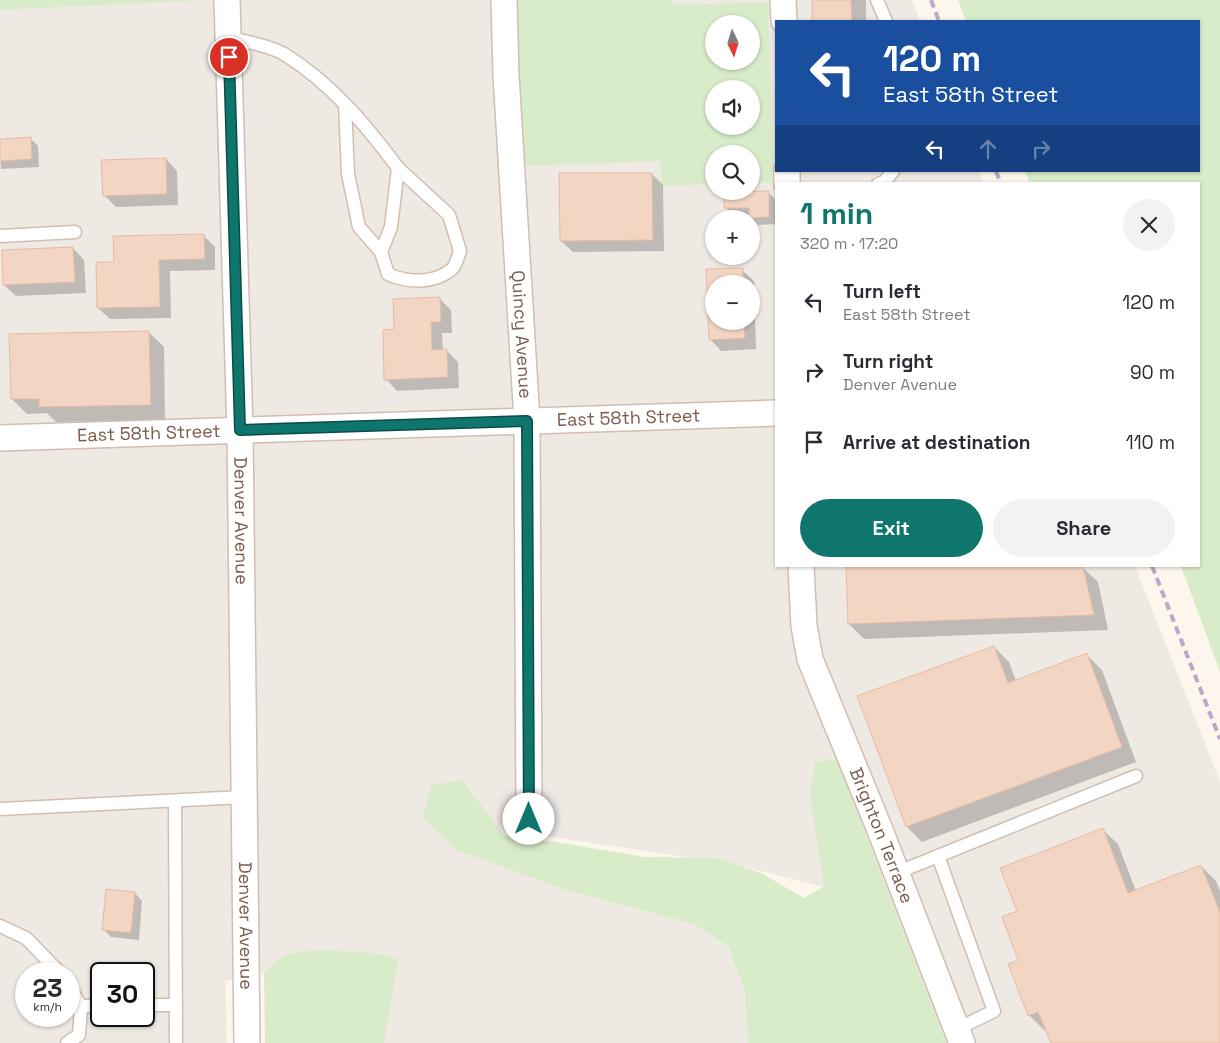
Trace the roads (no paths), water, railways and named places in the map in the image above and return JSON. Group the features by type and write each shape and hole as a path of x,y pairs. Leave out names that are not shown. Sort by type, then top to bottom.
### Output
{"street":[{"name":"Denver Avenue","path":"228,0 240,430 248,1043"},
{"name":"Quincy Avenue","path":"504,0 506,85 527,421 529,819"},
{"path":"783,0 784,20"},
{"name":"East 58th Street","path":"0,438 775,414"},
{"name":"Brighton Terrace","path":"801,567 804,626 810,659 960,1036"}],"lane":[{"path":"878,0 886,20"},
{"path":"228,37 282,53 345,104 355,113 398,168 449,215 460,251 453,268 435,279 402,280 388,274 381,252 359,227 348,174 345,104"},
{"path":"381,252 390,227 398,168"},
{"path":"884,182 892,172"},
{"path":"0,236 75,232"},
{"path":"896,873 1136,776"},
{"path":"0,809 244,797"},
{"path":"175,800 176,1043"},
{"path":"938,856 994,1012 960,1036"},
{"path":"0,926 26,938 49,962"},
{"path":"155,1005 176,1005"},
{"path":"66,1043 79,1035 81,1006 90,1006"}],"railway":[{"path":"931,0 939,20"},
{"path":"996,172 1000,182"},
{"path":"1152,567 1220,739"}]}
